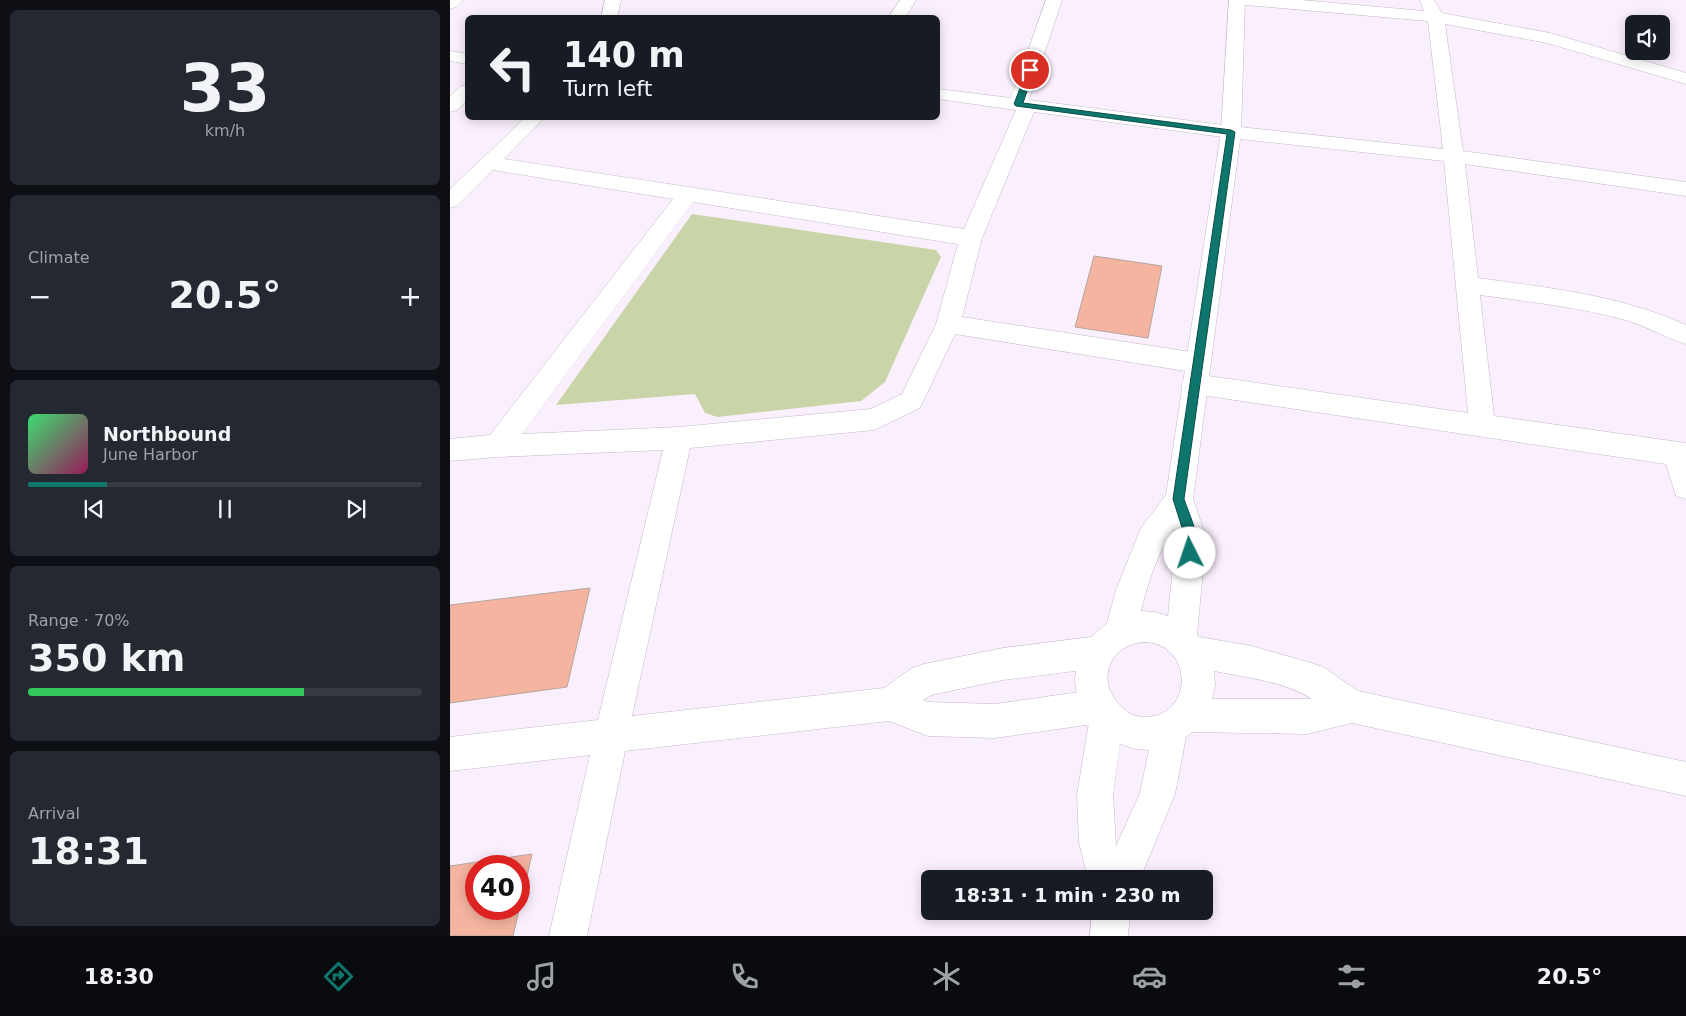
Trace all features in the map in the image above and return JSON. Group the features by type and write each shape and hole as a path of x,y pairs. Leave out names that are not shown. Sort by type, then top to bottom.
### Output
{"street":[{"path":"450,4 455,0"},
{"path":"610,15 613,0"},
{"path":"898,15 908,0"},
{"path":"450,450 497,446 680,438 874,419 910,401 948,324 971,238 1023,105 1054,0"},
{"path":"1185,647 1191,537 1179,499 1231,132 1237,0"},
{"path":"1246,0 1432,8 1550,38 1686,79"},
{"path":"1432,8 1454,156 1482,425"},
{"path":"450,56 465,58"},
{"path":"450,106 465,93"},
{"path":"940,94 1231,132 1454,156 1686,189"},
{"path":"450,200 533,120"},
{"path":"488,164 971,238"},
{"path":"497,446 688,195"},
{"path":"1467,285 1604,305 1659,322 1686,334"},
{"path":"948,324 1196,374 1482,425 1681,454 1686,486"},
{"path":"568,936 611,736 680,438"},
{"path":"1121,630 1131,590 1151,537 1179,499"},
{"path":"1125,870 1158,794 1179,722 1198,695 1199,683 1198,672 1185,647 1173,635 1153,627 1142,626 1121,630 1105,643 1098,652 1094,662 1092,684 1104,711 1116,724 1137,733 1149,734 1179,722 1307,717 1352,706"},
{"path":"1185,647 1252,662 1311,679 1352,706 1686,779"},
{"path":"889,704 924,680 1003,664 1098,652"},
{"path":"450,754 889,704 928,719 995,721 1104,711"},
{"path":"1104,711 1095,794 1097,842 1105,870"},
{"path":"1109,936 1111,920"}],"green space":[{"path":"692,214 936,250 941,257 885,382 861,401 717,417 705,413 695,394 556,405"}],"building":[{"path":"1094,256 1162,266 1148,338 1075,327"},
{"path":"590,588 567,687 450,703 450,605"},
{"path":"465,864 465,920 517,920 513,936 450,936 450,866"}],"route":[{"path":"1030,70 1018,104 1231,132 1179,499 1191,537 1190,553"}]}
